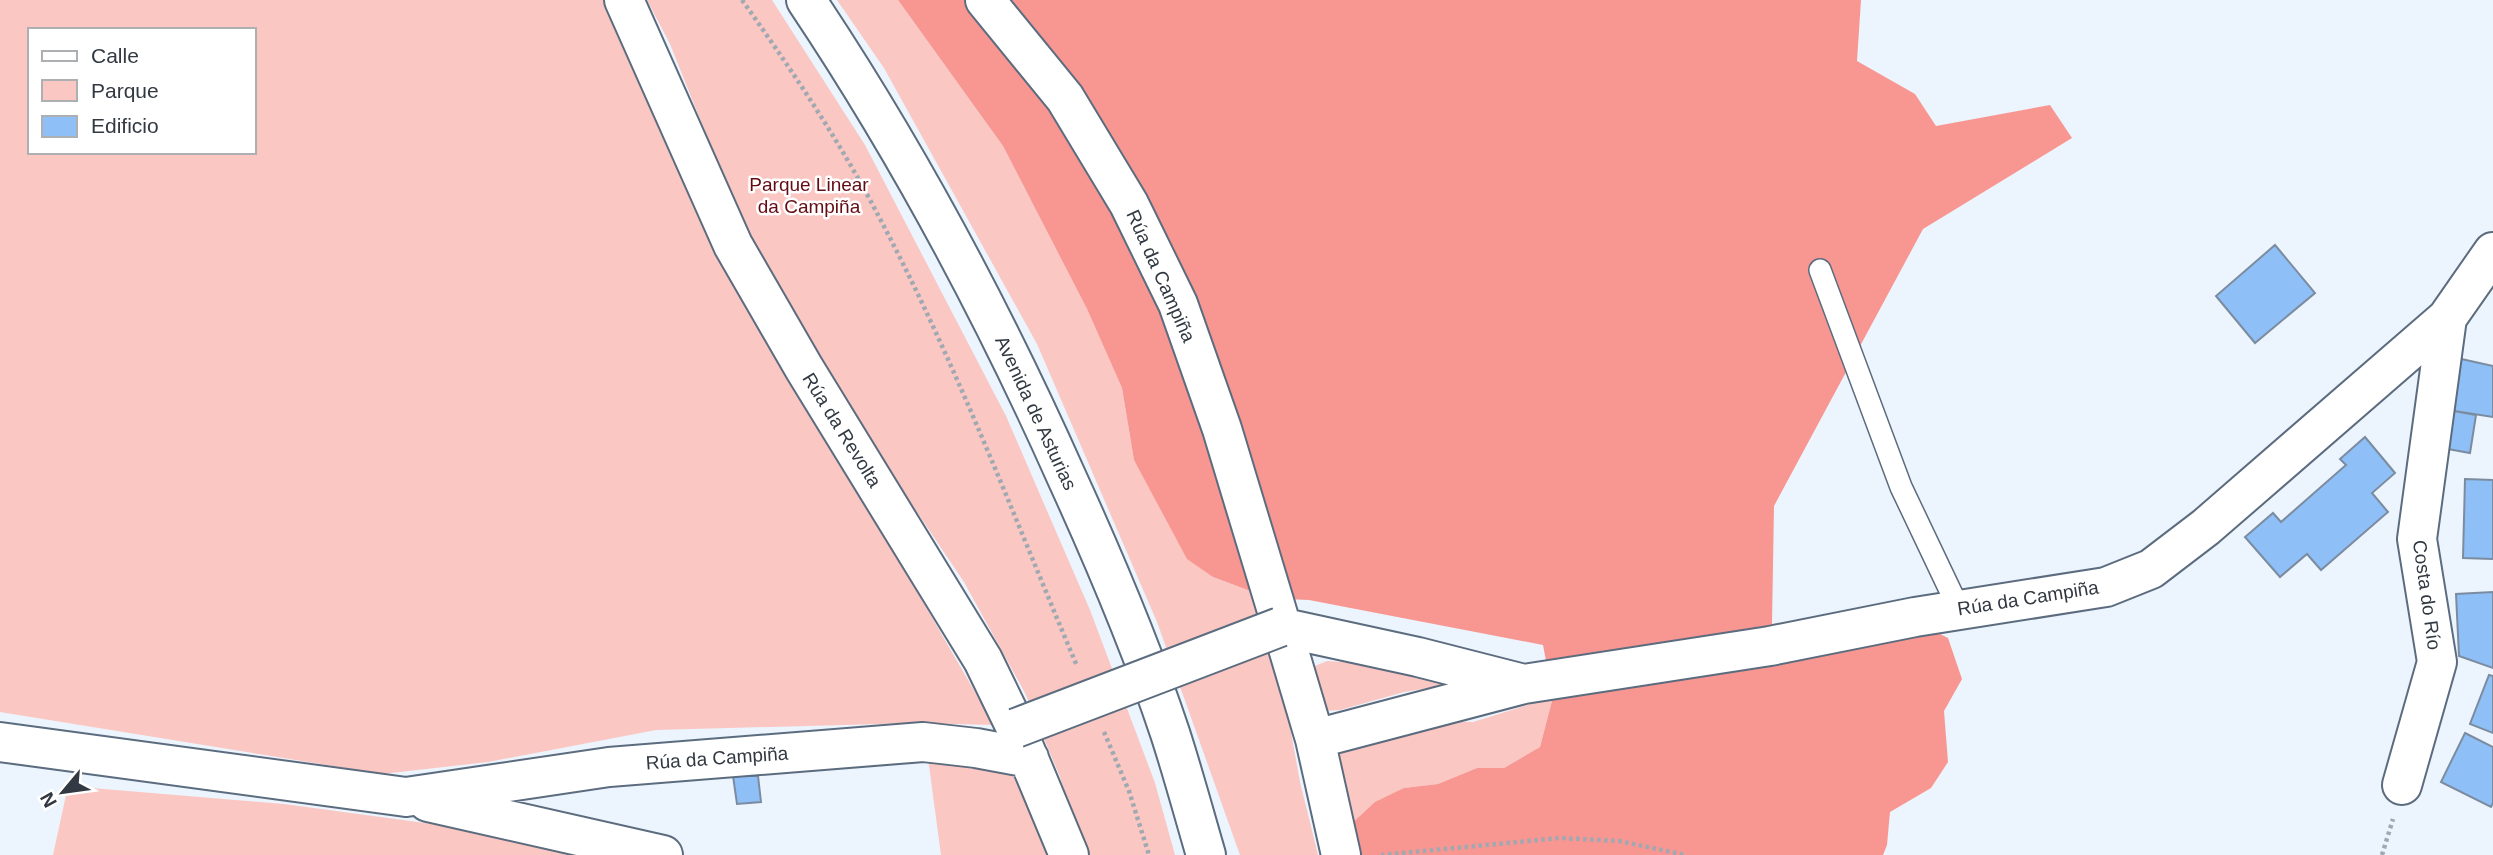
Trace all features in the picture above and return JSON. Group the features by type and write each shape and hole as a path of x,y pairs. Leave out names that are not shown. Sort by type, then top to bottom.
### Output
{"street":[{"name":"Rúa da Revolta","path":"624,0 733,245 804,368 983,660 1022,743 1069,855"},
{"name":"Avenida de Asturias","path":"806,0 903,156 973,283 1040,417 1129,623 1170,733 1206,855"},
{"name":"Rúa da Campiña","path":"985,0 1065,98 1129,204 1178,304 1222,429 1280,628 1418,657 1524,684"},
{"name":"Rúa da Campiña","path":"1315,739 1524,684 1770,646 1959,610 2106,587 2151,569 2206,527 2447,318 2493,252"},
{"name":"Costa do Río","path":"2402,785 2437,662 2417,540 2447,318"},
{"path":"1022,743 1280,628 1315,739 1341,855"},
{"name":"Rúa da Campiña","path":"0,741 406,797 663,855"},
{"name":"Rúa da Campiña","path":"406,797 609,766 923,742 976,748 1022,743"}],"lane":[{"path":"1820,270 1901,487 1959,610"}],"path":[{"path":"742,0 843,153 909,275 940,342 1080,675"},
{"path":"1102,726 1129,790 1149,855"},
{"path":"1381,855 1560,838 1619,841 1685,855"}],"green space":[{"path":"0,0 607,0 879,526 994,725 916,723 656,730 488,762 382,774 0,712"},
{"name":"Parque Linear da Campiña","path":"647,0 772,0 865,145 1006,416 1090,610 1155,783 1175,855 1085,855 1060,777 1025,693 964,582 831,384 742,224 670,44"},
{"path":"837,0 898,0 1003,146 1087,309 1122,388 1134,460 1213,577 1253,592 1278,661 1300,782 1318,855 1240,855 1157,622 1037,344 884,68"},
{"path":"1327,661 1358,663 1453,684 1404,692 1340,710 1322,711 1310,668"},
{"path":"1553,697 1540,747 1504,768 1477,768 1438,784 1404,788 1345,830 1335,746 1423,721 1473,722"},
{"path":"928,758 1008,769 1028,797 1053,855 941,855"},
{"path":"68,786 284,804 425,823 575,849 575,855 53,855"}],"shaded area":[{"path":"898,0 1861,0 1857,61 1915,94 1936,126 2050,105 2072,138 1923,229 1774,506 1772,624 1888,608 1948,638 1962,679 1944,711 1948,762 1931,788 1890,812 1887,845 1883,855 1353,855 1345,830 1375,802 1404,788 1438,784 1477,768 1504,768 1540,747 1553,697 1543,645 1309,600 1285,599 1253,592 1213,577 1187,559 1134,460 1122,388 1087,309 1003,146"}],"building":[{"path":"2275,245 2315,293 2255,343 2216,296"},
{"path":"2457,358 2493,366 2493,417 2448,410"},
{"path":"2448,410 2476,415 2470,453 2442,448"},
{"path":"2365,437 2395,473 2372,493 2388,512 2321,570 2307,554 2280,577 2245,537 2273,513 2281,522 2346,465 2340,459"},
{"path":"2465,479 2493,480 2493,559 2463,558"},
{"path":"2493,592 2493,668 2459,656 2456,594"},
{"path":"2489,675 2493,676 2493,733 2470,724"},
{"path":"2465,733 2493,747 2491,807 2441,782"},
{"path":"733,776 758,776 761,802 737,804"}]}
